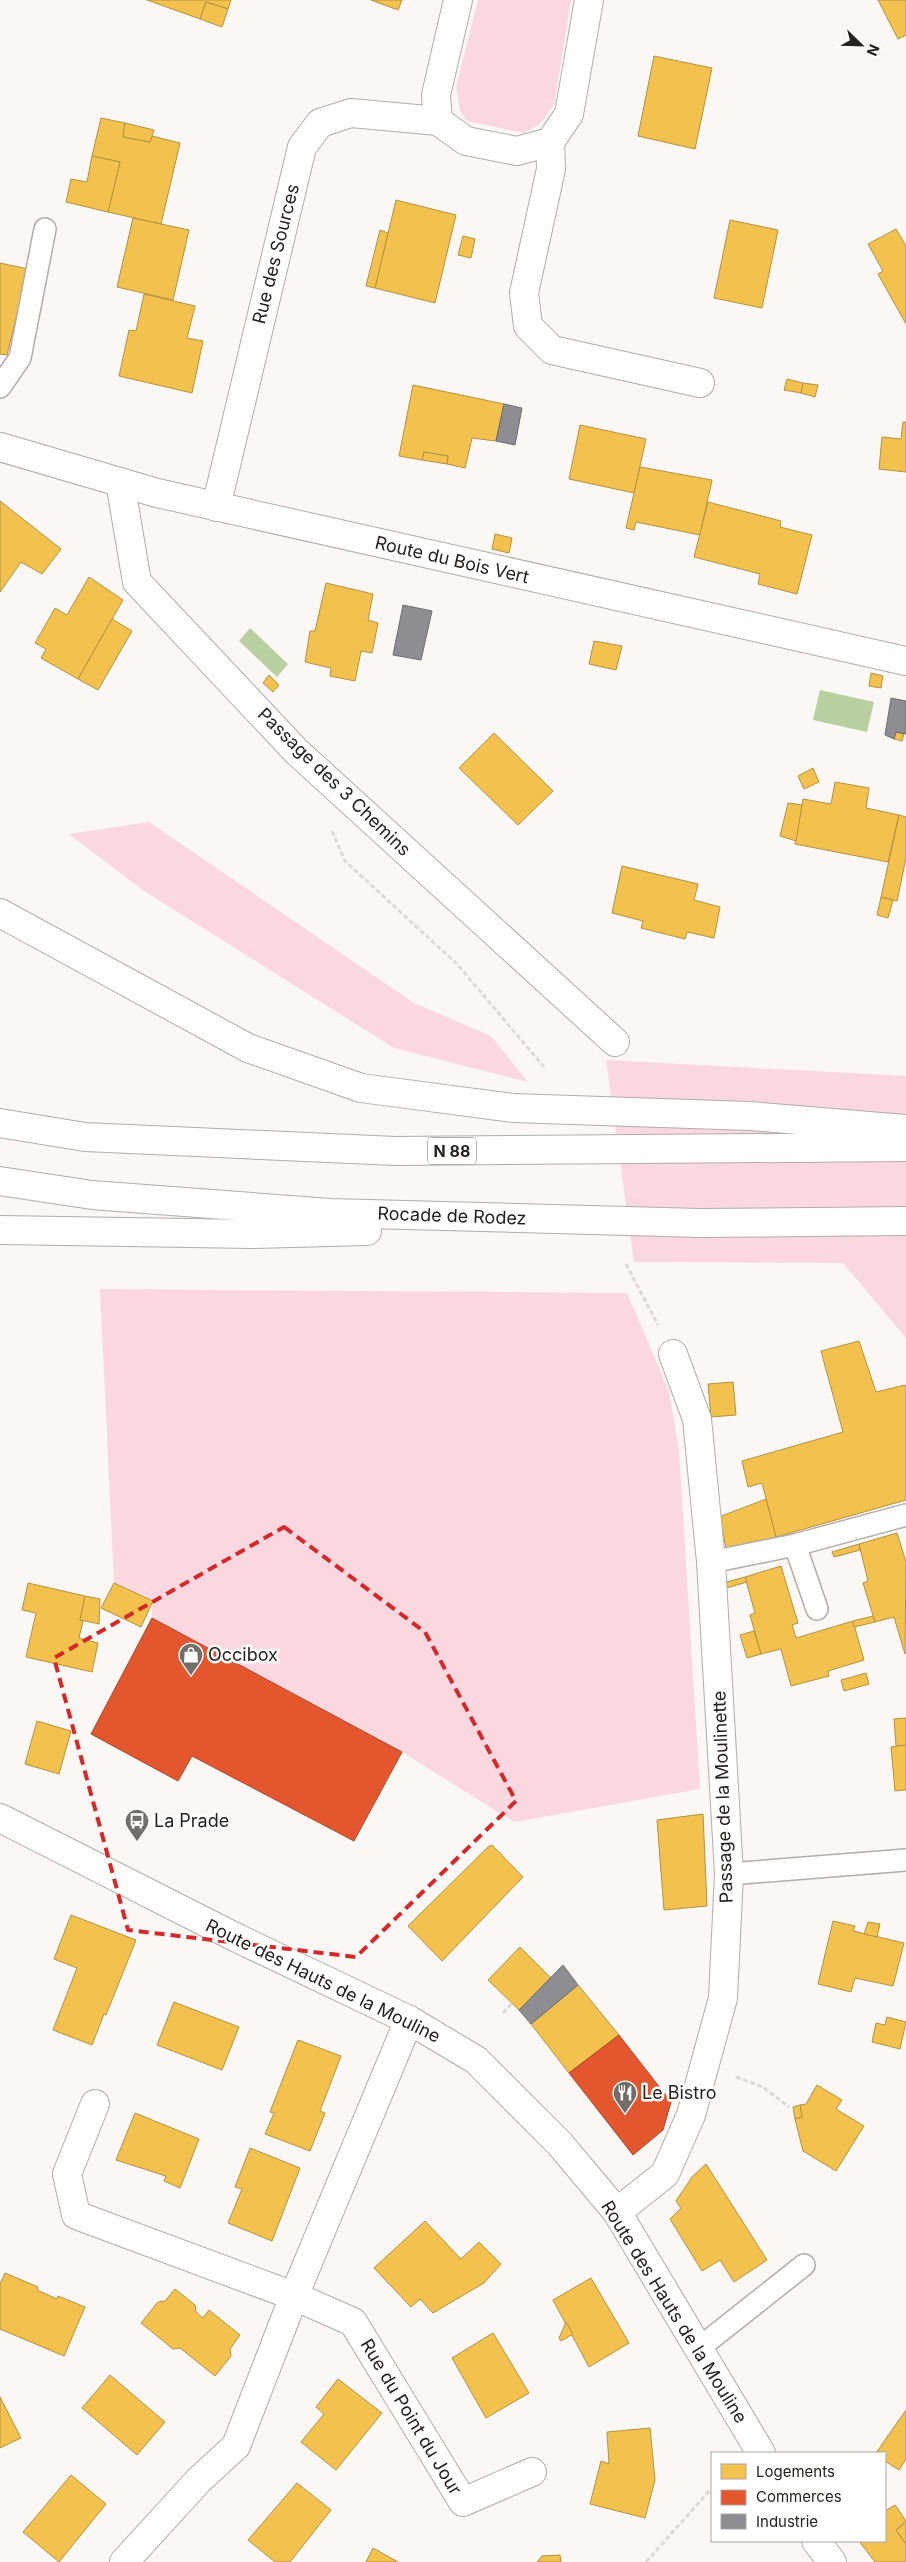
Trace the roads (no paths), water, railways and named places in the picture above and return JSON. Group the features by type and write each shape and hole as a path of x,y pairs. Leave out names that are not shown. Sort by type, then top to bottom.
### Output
{"main road":[{"path":"438,121 436,95 458,0"},
{"path":"589,0 569,114 550,142 552,169 524,293 528,326 552,350 700,383"},
{"name":"Rue des Sources","path":"216,507 302,147 320,123 351,113 438,121 466,140 517,151 550,142"},
{"name":"Route du Bois Vert","path":"0,446 120,482 216,507 906,661"},
{"name":"Passage des 3 Chemins","path":"120,482 137,582 296,750 614,1042"},
{"path":"0,913 248,1048 361,1088 514,1108 750,1116 906,1129"},
{"name":"N 88","path":"0,1123 85,1137 394,1151 906,1147"},
{"name":"Rocade de Rodez","path":"0,1181 92,1196 330,1213 700,1223 906,1221"},
{"path":"0,1230 252,1234 700,1223"},
{"name":"Passage de la Moulinette","path":"617,2212 665,2174 691,2115 723,1998 729,1874 711,1562 697,1419 673,1354"},
{"name":"Route des Hauts de la Mouline","path":"0,1818 237,1938 409,2020 476,2060 560,2144 617,2212 760,2452"},
{"path":"124,2562 199,2480 236,2446 294,2296 409,2020"},
{"name":"Rue du Point du Jour","path":"95,2104 68,2174 76,2215 294,2296 353,2322 463,2502 532,2472"},
{"path":"817,2542 832,2562"}],"lane":[{"path":"0,387 20,358 45,229"},
{"path":"711,1562 795,1545 906,1514"},
{"path":"795,1545 817,1609"},
{"path":"729,1874 906,1860"},
{"path":"698,2349 804,2265"}],"place":[{"name":"Occibox","path":"191,1676"},
{"name":"La Prade","path":"137,1842"},
{"name":"Le Bistro","path":"625,2114"}]}
